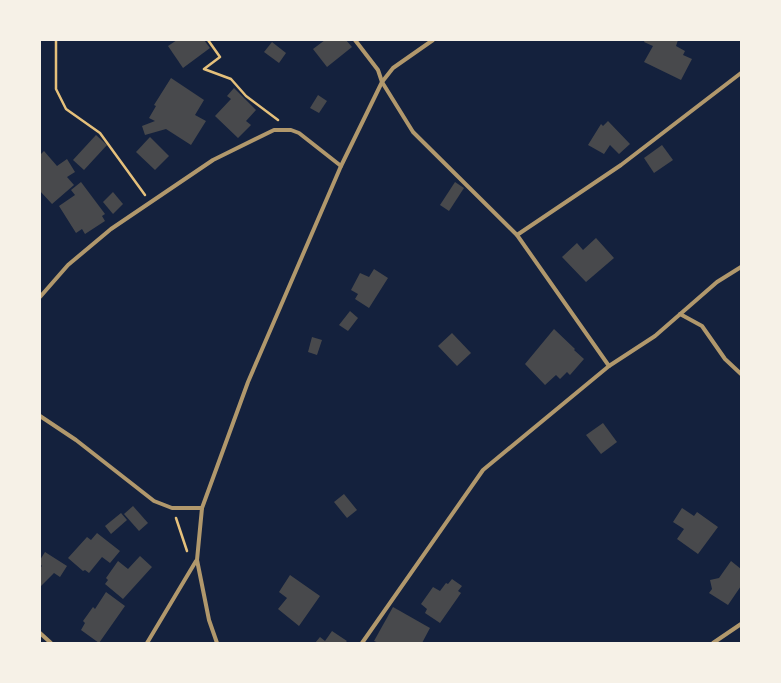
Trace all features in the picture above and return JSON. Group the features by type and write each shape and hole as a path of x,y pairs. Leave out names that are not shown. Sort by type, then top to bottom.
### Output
{"street":[{"path":"355,40 378,70 382,82 414,132 517,235 609,366"},
{"path":"146,643 196,560 202,508 248,382 341,166 382,82 393,68 433,40"},
{"path":"517,235 621,165 741,73"},
{"path":"40,297 68,265 111,228 213,160 274,130 291,130 299,133 341,166"},
{"path":"362,643 483,470 609,366 655,336 717,282 741,267"},
{"path":"680,314 702,326 725,359 741,374"},
{"path":"40,416 76,440 154,501 172,508 202,508"},
{"path":"196,560 209,620 217,643"},
{"path":"713,643 741,624"},
{"path":"40,633 51,643"}],"path":[{"path":"56,40 56,89 66,109 100,133 150,202"},
{"path":"208,40 220,57 204,69 231,79 246,96 291,130"},
{"path":"172,508 193,567"}],"building":[{"path":"177,40 204,40 210,48 183,68 168,46"},
{"path":"325,40 346,40 352,47 327,67 313,49"},
{"path":"645,40 678,40 676,46 685,51 683,55 692,59 681,80 644,62 653,46 644,42"},
{"path":"272,42 286,53 279,63 264,52"},
{"path":"171,78 204,100 195,115 206,121 191,145 166,129 145,135 142,126 155,121 149,118 156,106 154,105"},
{"path":"234,88 256,110 246,121 251,125 238,138 215,116 231,99 227,96"},
{"path":"318,95 327,101 319,113 310,108"},
{"path":"608,121 630,144 619,154 610,145 604,154 588,145 601,124 603,126"},
{"path":"96,135 107,145 84,170 73,160"},
{"path":"150,137 169,156 155,170 136,152"},
{"path":"662,145 673,160 654,173 644,158"},
{"path":"44,151 57,166 67,159 75,172 67,177 74,185 52,204 40,191 40,155"},
{"path":"81,182 105,214 102,216 105,221 85,234 82,229 76,233 59,206 75,195 71,190"},
{"path":"455,182 464,188 449,211 440,205"},
{"path":"113,192 123,204 113,214 103,202"},
{"path":"596,238 614,258 586,282 562,257 577,243 583,250"},
{"path":"374,269 388,278 369,308 355,299 358,294 351,290 360,273 369,277"},
{"path":"350,311 358,318 348,331 339,325"},
{"path":"554,329 584,359 570,375 567,372 560,379 556,375 545,385 525,364"},
{"path":"452,333 471,353 457,366 438,346"},
{"path":"312,337 322,340 317,355 308,352"},
{"path":"603,423 617,442 601,454 586,435"},
{"path":"344,494 357,510 347,518 334,502"},
{"path":"133,506 148,523 139,531 124,514"},
{"path":"682,508 694,516 697,512 718,527 698,554 677,539 684,529 673,522"},
{"path":"121,513 127,520 111,534 105,526"},
{"path":"97,533 120,551 110,563 102,557 89,573 85,570 83,571 68,558 87,537 91,540"},
{"path":"45,552 67,566 60,577 54,573 41,586 40,568 42,566 40,564 40,560"},
{"path":"140,556 152,567 123,599 105,584 108,580 106,578 118,561 128,569"},
{"path":"731,561 741,569 741,586 728,605 709,593 712,589 710,580 719,578"},
{"path":"290,575 320,596 299,626 278,609 287,598 279,592"},
{"path":"452,579 462,586 458,591 461,593 440,623 425,613 427,609 421,604 433,587 440,591 446,583 448,584"},
{"path":"106,592 125,606 99,643 81,630 85,623 83,621 93,607 95,609"},
{"path":"393,607 430,628 422,643 379,643 374,641"},
{"path":"332,631 347,641 345,643 315,643 320,637 325,641"}]}
